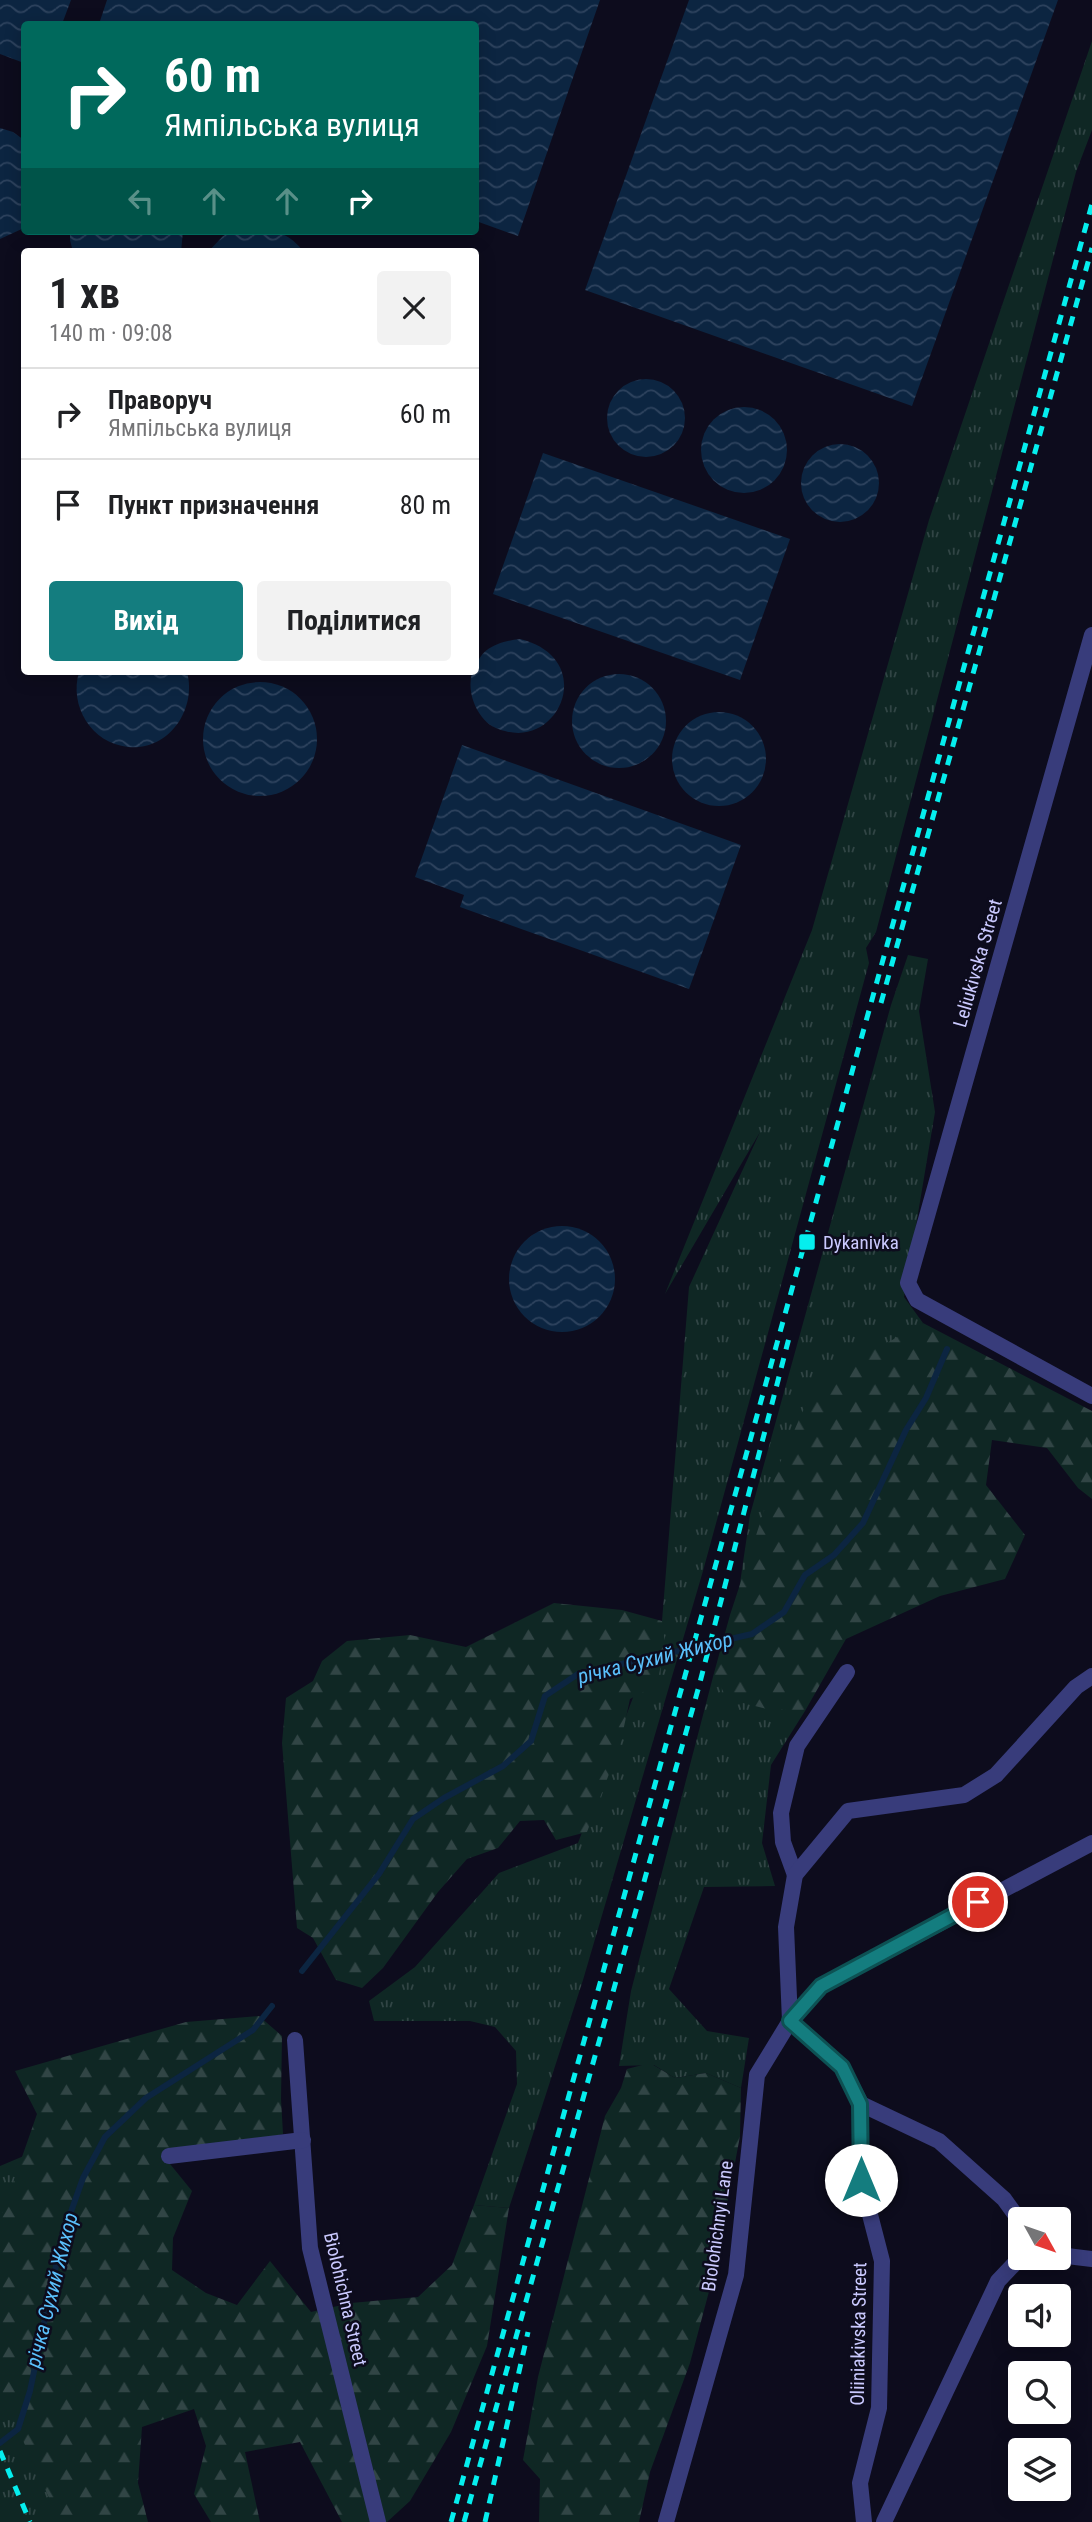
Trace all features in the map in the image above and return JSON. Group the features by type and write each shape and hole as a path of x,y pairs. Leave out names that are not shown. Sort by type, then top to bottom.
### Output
{"street":[{"name":"Leliukivska Street","path":"1092,635 908,1283 917,1300 1092,1396"},
{"path":"790,2021 786,1927 794,1875 783,1843 781,1813 797,1746 847,1672"},
{"path":"794,1875 848,1811 964,1795 996,1774 1084,1689 1092,1675"},
{"name":"Biolohichnyi Lane","path":"666,2522 736,2275 757,2075 790,2021 821,1986 1092,1843"},
{"name":"Oliiniakivska Street","path":"790,2021 842,2067 860,2104 861,2180 882,2261 879,2408 860,2483 864,2522"},
{"name":"Biolohichna Street","path":"295,2040 310,2248 378,2522"},
{"path":"860,2104 939,2141 1010,2207"},
{"path":"170,2157 303,2140"},
{"path":"1071,2256 1092,2259"},
{"path":"884,2522 998,2281 1008,2270"}],"green space":[{"path":"1092,41 1092,130 1076,172 876,932 866,948 869,963 703,1571 583,1980 509,2208 474,2205 517,2084 516,2051 495,2027 470,2021 374,2021 369,2001 415,1967 499,1873 578,1843 662,1621 689,1287 760,1132 665,1294 812,930 929,520"},
{"path":"908,955 928,959 919,1011 935,1112 904,1297 923,1323 842,1402 735,1617 750,1515 891,1005"},
{"path":"923,1323 1092,1411 1092,1499 1078,1488 1047,1448 992,1440 986,1485 1025,1535 1005,1579 940,1596 846,1639 805,1711 767,1709 727,1699 714,1673 779,1465 806,1404 848,1357 883,1345"},
{"path":"554,1603 622,1610 662,1621 665,1644 657,1685 630,1699 620,1745 587,1832 556,1840 544,1820 520,1821 498,1848 467,1859 438,1892 383,1968 362,1988 336,1980 313,1938 297,1928 282,1743 286,1698 313,1681 322,1661 347,1641 410,1635 466,1647"},
{"path":"714,1673 805,1711 771,1765 762,1843 775,1886 704,1887 669,1989 707,2031 749,2038 741,2088 706,2073 675,2078 654,2065 619,2066 631,1991"},
{"path":"259,2016 282,2036 283,2134 166,2159 192,2191 173,2238 172,2270 206,2293 237,2305 270,2261 311,2312 351,2303 418,2297 452,2265 474,2205 509,2208 487,2346 451,2432 410,2501 387,2522 342,2522 300,2442 245,2452 260,2522 211,2522 194,2494 206,2446 194,2409 142,2427 138,2483 148,2522 60,2522 0,2385 0,2220 37,2114 15,2071 186,2022"},
{"path":"650,2063 675,2078 706,2073 741,2088 740,2136 716,2265 690,2363 650,2472 639,2522 539,2522 540,2479 523,2460 538,2377 605,2116 621,2088 627,2069"},
{"path":"133,2110 67,2522 0,2522 0,2166"}],"water":[{"path":"0,0 71,0 63,21 21,21 21,62 0,54"},
{"path":"107,0 600,0 518,236 479,222 479,21 100,21"},
{"path":"689,0 1058,0 912,406 585,290"},
{"path":"0,128 21,138 21,229 0,239"},
{"path":"70,235 183,235 181,248 72,248"},
{"path":"285,235 300,248 212,248 223,236"},
{"path":"646,379 661,382 674,390 682,403 685,418 682,433 674,446 661,454 646,457 631,454 618,446 610,433 607,418 610,403 618,390 631,382"},
{"path":"744,407 760,411 774,420 783,434 787,450 783,466 774,480 760,489 744,493 728,489 714,480 705,466 701,450 705,434 714,420 728,411"},
{"path":"840,444 855,447 868,455 876,468 879,483 876,498 868,511 855,519 840,522 825,519 812,511 804,498 801,483 804,468 812,455 825,447"},
{"path":"543,453 790,539 740,680 493,594"},
{"path":"520,639 544,649 558,664 564,681 562,698 555,714 542,726 525,732 495,728 482,717 472,696 472,675 479,675 480,657 490,648"},
{"path":"619,674 637,678 652,688 662,703 666,721 662,739 652,754 637,764 619,768 601,764 586,754 576,739 572,721 576,703 586,688 601,678"},
{"path":"79,675 187,675 188,700 177,725 167,735 143,746 128,747 103,738 86,721 77,698"},
{"path":"260,682 282,687 300,699 312,717 317,739 312,761 300,779 282,791 260,796 238,791 220,779 208,761 203,739 208,717 220,699 238,687"},
{"path":"719,712 737,716 752,726 762,741 766,759 762,777 752,792 737,802 719,806 701,802 686,792 676,777 672,759 676,741 686,726 701,716"},
{"path":"462,745 741,845 689,989 460,907 464,895 415,877"},
{"path":"562,1226 582,1230 599,1242 611,1259 615,1279 611,1299 599,1316 582,1328 562,1332 542,1328 525,1316 513,1299 509,1279 513,1259 525,1242 542,1230"}],"waterway":[{"name":"річка Сухий Жихор","path":"302,1971 379,1874 413,1819 444,1798 503,1766 531,1741 545,1696 578,1674 752,1634 784,1612 805,1575 834,1555 863,1523 906,1430 926,1398 947,1349"},
{"name":"річка Сухий Жихор","path":"0,2443 18,2429 30,2391 62,2237 83,2178 105,2137 146,2098 253,2030 272,2006"}],"railway":[{"path":"451,2522 1092,204"},
{"path":"881,1003 1092,248"},
{"path":"464,2522 699,1686 790,1334"},
{"path":"485,2522 528,2332"},
{"path":"0,2451 30,2522"}],"place":[{"name":"Dykanіvka","path":"807,1242"}],"route":[{"path":"861,2180 860,2104 842,2067 790,2021 821,1986 978,1902"}]}
